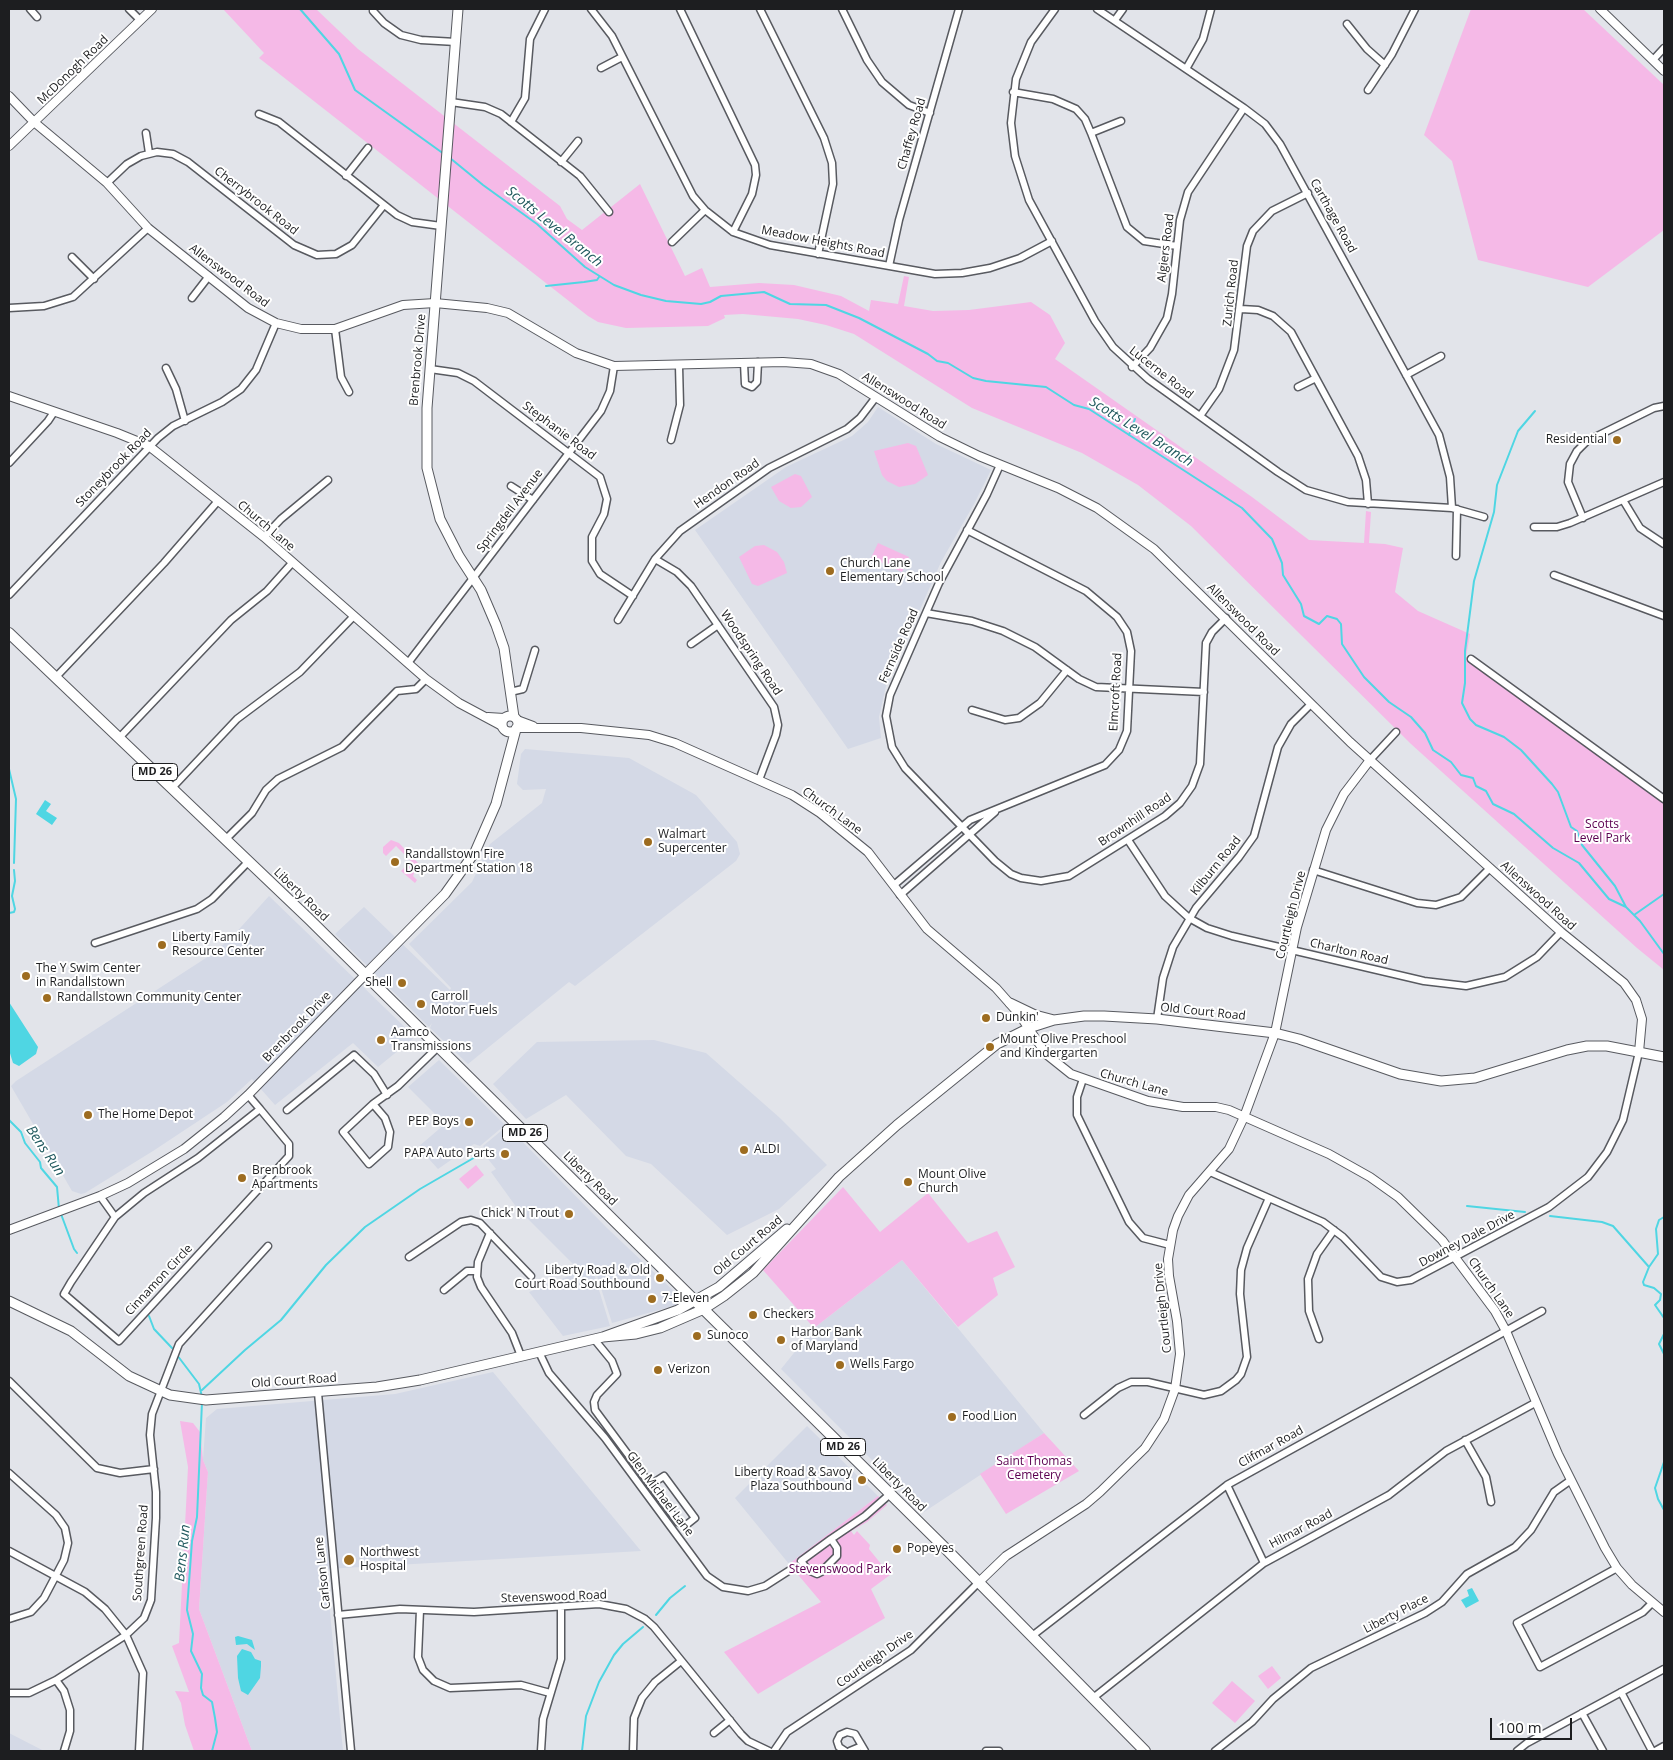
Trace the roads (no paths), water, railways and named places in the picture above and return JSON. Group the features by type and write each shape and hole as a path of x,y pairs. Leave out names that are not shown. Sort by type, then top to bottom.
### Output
{"main road":[{"name":"Brenbrook Drive","path":"365,975 445,894 470,860 494,812 510,748 510,694 504,648 496,625 474,578 448,538 431,488 426,429 458,9"},
{"name":"Liberty Road","path":"9,633 226,839 365,975 979,1582 1145,1751"},
{"path":"1010,1002 1034,1015 1054,1020"},
{"name":"Old Court Road","path":"599,1338 636,1334 660,1328 704,1309 753,1273 839,1177 896,1125 982,1055 1010,1037 1029,1028 1054,1020 1089,1016 1157,1019 1275,1033 1299,1039 1400,1074 1441,1081 1481,1076 1576,1048 1607,1046 1664,1057"},
{"name":"Old Court Road","path":"9,1301 70,1332 129,1376 159,1392 202,1400 318,1393 398,1384 521,1356 599,1338 678,1310 696,1301 738,1273 799,1220"}],"street":[{"path":"30,9 37,18"},
{"path":"129,9 140,20"},
{"name":"McDonogh Road","path":"9,146 152,9"},
{"path":"511,122 525,98 530,39 545,9"},
{"name":"Meadow Heights Road","path":"591,9 612,36 684,180 705,210 733,232 756,242 936,274 976,271 1020,258 1052,240"},
{"path":"680,9 755,165 756,175 752,194 733,232"},
{"path":"760,9 824,138 832,163 833,184 818,254"},
{"path":"842,9 864,54 882,82 908,105 930,113"},
{"name":"Chaffey Road","path":"889,266 959,9"},
{"name":"Lucerne Road","path":"1055,9 1039,29 1026,54 1013,92 1011,123 1018,171 1029,200 1095,321 1113,347 1132,367 1306,490 1332,498 1368,504 1454,508 1484,517"},
{"name":"Carthage Road","path":"1097,9 1244,108 1273,133 1432,420 1444,448 1450,477 1454,508 1456,556"},
{"path":"1115,20 1123,9"},
{"path":"1186,68 1203,39 1211,9"},
{"path":"1368,90 1385,65 1415,9"},
{"path":"1600,9 1664,70"},
{"path":"373,12 384,23 401,35 421,40 456,42"},
{"path":"1347,24 1367,49 1385,65"},
{"path":"1653,60 1664,48"},
{"path":"602,68 622,57"},
{"path":"1013,92 1053,99 1071,105 1085,119 1092,132 1127,227 1144,240 1177,246"},
{"name":"Allenswood Road","path":"9,96 34,122 107,183 148,228 248,308 276,323 302,329 335,329 403,305 435,303 487,308 508,313 576,353 614,366 679,366 758,362 812,364 839,374 940,437 1000,465 1077,497 1118,522 1154,549 1370,760 1561,932 1631,992 1642,1018 1640,1052"},
{"path":"451,102 485,107 511,122 586,182 609,212"},
{"name":"Algiers Road","path":"1132,367 1150,348 1167,318 1172,294 1180,220 1188,192 1244,108"},
{"path":"259,114 279,122 346,176 404,219 441,226"},
{"path":"1092,132 1121,121"},
{"path":"107,183 127,164 149,153 146,133"},
{"path":"561,162 578,142"},
{"path":"346,176 368,148"},
{"name":"Cherrybrook Road","path":"149,153 173,154 188,162 294,245 309,254 327,256 336,254 352,245 384,205"},
{"name":"Zurich Road","path":"1200,416 1219,389 1230,363 1237,337 1247,246 1253,231 1272,212 1308,194"},
{"path":"672,242 705,210"},
{"path":"9,308 44,306 64,301 82,290 148,228"},
{"path":"72,257 94,279"},
{"path":"192,298 208,276"},
{"path":"1240,309 1265,313 1286,325 1358,456 1366,480 1368,504"},
{"name":"Stoneybrook Road","path":"9,595 164,432 232,396 249,380 261,360 276,323"},
{"path":"335,329 341,376 349,392"},
{"path":"1406,374 1441,356"},
{"path":"744,363 745,384 752,388 757,382 758,362"},
{"name":"Springdell Avenue","path":"408,663 603,406 610,391 614,366"},
{"path":"671,440 680,405 679,366"},
{"path":"166,368 176,389 185,421"},
{"name":"Stephanie Road","path":"430,369 458,373 474,381 600,477 606,491 604,514 592,537 592,561 600,574 634,596"},
{"path":"1298,387 1316,378"},
{"name":"Church Lane","path":"9,396 149,446 264,537 426,679 459,703 484,716 535,727 581,728 650,735 675,743 808,804 868,852 937,939 984,976 1010,1002 1046,1054 1059,1065 1083,1079 1148,1102 1216,1107 1244,1117 1329,1154 1370,1177 1413,1210 1456,1258 1495,1311 1506,1331 1535,1402 1571,1480 1617,1568 1632,1586 1664,1612"},
{"name":"Hendon Road","path":"618,620 655,559 680,531 768,468 847,429 860,418 876,397"},
{"path":"1583,518 1568,482 1568,470 1577,451 1588,441 1654,408 1664,406"},
{"path":"9,463 54,412"},
{"name":"Fernside Road","path":"961,826 897,758 887,728 887,705 926,613 1000,465"},
{"path":"264,537 280,519 328,480"},
{"path":"1534,527 1557,526 1583,518 1664,482"},
{"path":"512,486 533,500"},
{"path":"1624,500 1640,528 1664,544"},
{"path":"56,677 164,563 218,501"},
{"name":"Elmcroft Road","path":"894,885 916,868 961,826 984,814 1094,771 1113,758 1120,750 1127,731 1129,640 1117,617 1086,591 967,530"},
{"name":"Woodspring Road","path":"655,559 684,578 768,697 778,725 774,746 759,780"},
{"path":"119,738 231,620 267,591 292,563"},
{"path":"1554,575 1664,616"},
{"path":"926,613 972,621 1003,631 1035,647 1079,680 1096,687 1204,692"},
{"path":"172,788 237,719 300,672 353,617"},
{"name":"Brownhill Road","path":"961,826 995,861 1011,874 1042,881 1051,881 1069,876 1173,810 1192,786 1197,775 1202,751 1206,643 1212,632 1226,618"},
{"path":"691,644 718,625"},
{"path":"510,694 523,689 535,650"},
{"path":"1471,659 1664,799"},
{"path":"972,710 1005,720 1020,718 1040,703 1067,670"},
{"path":"226,839 252,813 266,790 278,779 342,747 397,691 416,689 426,679"},
{"name":"Kilburn Road","path":"1157,1019 1159,995 1173,947 1189,918 1254,836 1278,746 1291,724 1311,704"},
{"name":"Courtleigh Drive","path":"774,1751 787,1732 911,1650 1006,1556 1086,1504 1135,1459 1156,1432 1176,1389 1179,1371 1179,1337 1169,1276 1170,1245 1178,1216 1183,1205 1229,1149 1244,1117 1275,1033 1313,870 1334,812 1357,775 1396,732"},
{"name":"Elmcroft Road","path":"900,894 924,876 1000,808"},
{"name":"Charlton Road","path":"1128,840 1165,896 1189,918 1220,933 1432,983 1466,986 1492,981 1516,971 1537,957 1561,932"},
{"path":"95,943 197,909 212,898 248,861"},
{"path":"1313,870 1417,903 1436,905 1461,897 1490,868"},
{"name":"Brenbrook Drive","path":"9,1230 100,1196 128,1183 184,1149 224,1118 248,1095 365,975"},
{"path":"373,1104 385,1118 390,1132 388,1147 369,1164 342,1132 373,1104 387,1096 438,1047"},
{"name":"Downey Dale Drive","path":"1210,1172 1312,1216 1334,1230 1374,1272 1389,1280 1404,1282 1419,1278 1549,1207 1588,1177 1607,1152 1623,1120 1640,1052"},
{"path":"287,1110 354,1055 374,1074 387,1096"},
{"path":"1083,1079 1077,1097 1077,1115 1129,1222 1143,1238 1170,1245"},
{"name":"Cinnamon Circle","path":"248,1095 260,1109 290,1144 288,1156 119,1341 64,1294 115,1217 144,1193 198,1158 260,1109"},
{"path":"100,1196 115,1217"},
{"path":"1084,1415 1118,1388 1130,1382 1148,1382 1198,1395 1213,1394 1229,1386 1241,1374 1247,1356 1247,1346 1240,1294 1241,1270 1247,1248 1269,1198"},
{"path":"409,1256 466,1220 476,1221 490,1232 531,1276"},
{"path":"1319,1338 1309,1311 1307,1289 1317,1254 1334,1230"},
{"path":"490,1232 478,1262 477,1271 481,1287 512,1332 521,1356"},
{"name":"Southgreen Road","path":"9,1693 29,1693 56,1680 126,1636 144,1618 151,1600 157,1504 150,1424 159,1392 179,1344 268,1246"},
{"path":"444,1290 467,1271 477,1271"},
{"name":"Clifmar Road","path":"1032,1636 1227,1485 1542,1311"},
{"path":"599,1338 617,1374 597,1395 594,1402 595,1410 650,1485 678,1522 685,1526 695,1518 664,1476 650,1485"},
{"name":"Glen Michael Lane","path":"538,1352 549,1373 605,1438 707,1576 723,1587 748,1591 765,1586 790,1570"},
{"path":"9,1381 97,1468 120,1473 154,1469"},
{"name":"Carlson Lane","path":"318,1393 351,1751"},
{"name":"Hilmar Road","path":"1093,1698 1264,1562 1389,1495 1435,1458 1535,1402"},
{"path":"1465,1440 1486,1478 1491,1502"},
{"path":"9,1473 56,1515 68,1536 67,1551 57,1576 37,1607 23,1616 9,1619"},
{"name":"Liberty Place","path":"1215,1751 1252,1722 1273,1699 1311,1668 1425,1613 1442,1602 1467,1574 1515,1547 1531,1530 1554,1492 1571,1480"},
{"path":"1227,1485 1264,1562"},
{"path":"830,1539 838,1552 821,1572 817,1574 808,1570 801,1561 830,1539 871,1511 890,1494"},
{"path":"9,1551 57,1576 96,1600 126,1636 143,1674 138,1751"},
{"path":"1617,1568 1517,1623 1540,1668 1643,1612 1652,1603"},
{"name":"Stevenswood Road","path":"338,1615 380,1610 467,1612 609,1605 636,1613 654,1627 748,1741 769,1751"},
{"path":"542,1751 543,1719 561,1659 561,1607"},
{"path":"420,1610 418,1657 423,1670 434,1682 450,1688 521,1685 550,1693"},
{"path":"633,1751 634,1718 642,1698 655,1682 682,1661"},
{"path":"1517,1751 1527,1743 1664,1669"},
{"path":"56,1680 64,1691 70,1710 70,1731 64,1751"},
{"path":"1621,1692 1653,1751 1664,1746"},
{"path":"1582,1713 1603,1751"},
{"path":"714,1733 730,1720"},
{"path":"845,1751 839,1747 838,1741 844,1732 855,1734 863,1749 850,1751"},
{"path":"986,1751 998,1751"}],"water":[{"path":"45,800 51,804 46,811 57,818 52,825 36,814"},
{"path":"9,1002 38,1047 36,1054 19,1066 13,1063 9,1050"},
{"path":"1472,1588 1479,1601 1466,1608 1461,1600 1469,1596 1467,1590"},
{"path":"238,1636 252,1640 255,1650 247,1644 236,1645 235,1637"},
{"path":"242,1649 251,1652 255,1659 261,1661 260,1678 248,1695 241,1691 238,1678 237,1656"}],"waterway":[{"name":"Scotts Level Branch","path":"300,9 339,54 355,90 444,154"},
{"name":"Scotts Level Branch","path":"450,158 483,185 537,224 585,267 614,285 641,295 666,301 701,304 721,296 764,292 790,304 826,305 859,318 928,354 937,361 948,363 973,378 1046,387 1074,405 1089,409 1242,508 1272,539 1282,563 1283,575 1301,604 1304,616 1319,624 1327,616 1337,619 1341,624 1342,644 1364,677 1389,702 1411,717 1425,733 1433,750 1451,762 1461,775 1473,778 1476,786 1486,791 1493,804 1514,814 1553,848 1579,863 1609,899 1626,907 1640,921 1664,954"},
{"path":"546,286 597,280 599,277"},
{"path":"1535,411 1518,431 1497,485 1494,512 1474,581 1465,651 1465,683 1462,703 1470,719 1476,725 1504,737 1521,750 1552,784 1558,792 1571,827 1577,831 1582,845 1615,886 1626,907"},
{"path":"1129,435 1135,419"},
{"name":"Bens Run","path":"9,769 16,799 14,863"},
{"name":"Bens Run","path":"9,913 14,912 15,909 12,896 15,881 14,870"},
{"path":"1634,915 1664,894"},
{"name":"Bens Run","path":"9,1120 21,1132 25,1143 40,1162 41,1168 57,1187 59,1209"},
{"path":"202,1390 281,1320 326,1265 365,1227 420,1189 484,1152"},
{"path":"1467,1206 1525,1212"},
{"name":"Bens Run","path":"61,1214 77,1253"},
{"path":"1550,1216 1602,1222 1613,1226 1649,1267"},
{"name":"Scotts Level Branch","path":"1664,1217 1659,1220 1656,1229 1658,1254 1649,1267 1643,1282 1644,1285 1654,1288 1661,1294 1660,1300 1655,1305 1664,1318"},
{"name":"Bens Run","path":"149,1316 154,1329 172,1348"},
{"name":"Scotts Level Branch","path":"1664,1334 1659,1344 1664,1354"},
{"name":"Bens Run","path":"177,1355 199,1384 202,1397"},
{"name":"Bens Run","path":"202,1402 197,1517 192,1541 187,1610 193,1634 191,1651 202,1674 201,1688 203,1695 212,1702 215,1718 217,1732 212,1751"},
{"name":"Scotts Level Branch","path":"1664,1462 1655,1488 1664,1510"},
{"path":"656,1615 670,1598 685,1586"},
{"path":"582,1751 586,1716 599,1682 614,1655 623,1644 643,1627"}],"place":[{"name":"Residential","path":"1617,440"},
{"name":"Church Lane Elementary School","path":"830,571"},
{"name":"Walmart Supercenter","path":"648,842"},
{"name":"Randallstown Fire Department Station 18","path":"395,862"},
{"name":"Liberty Family Resource Center","path":"162,945"},
{"name":"The Y Swim Center in Randallstown","path":"26,976"},
{"name":"Shell","path":"402,983"},
{"name":"Randallstown Community Center","path":"47,998"},
{"name":"Carroll Motor Fuels","path":"421,1004"},
{"name":"Dunkin'","path":"986,1018"},
{"name":"Aamco Transmissions","path":"381,1040"},
{"name":"Mount Olive Preschool and Kindergarten","path":"990,1047"},
{"name":"The Home Depot","path":"88,1115"},
{"name":"PEP Boys","path":"469,1122"},
{"name":"ALDI","path":"744,1150"},
{"name":"PAPA Auto Parts","path":"505,1154"},
{"name":"Brenbrook Apartments","path":"242,1178"},
{"name":"Mount Olive Church","path":"908,1182"},
{"name":"Chick' N Trout","path":"569,1214"},
{"name":"Liberty Road & Old Court Road Southbound","path":"660,1278"},
{"name":"7-Eleven","path":"652,1299"},
{"name":"Checkers","path":"753,1315"},
{"name":"Sunoco","path":"697,1336"},
{"name":"Harbor Bank of Maryland","path":"781,1340"},
{"name":"Wells Fargo","path":"840,1365"},
{"name":"Verizon","path":"658,1370"},
{"name":"Food Lion","path":"952,1417"},
{"name":"Liberty Road & Savoy Plaza Southbound","path":"862,1480"},
{"name":"Popeyes","path":"897,1549"},
{"name":"Northwest Hospital","path":"349,1560"}],"park label":[{"name":"Scotts Level Park","path":"1602,832"},
{"name":"Saint Thomas Cemetery","path":"1034,1469"},
{"name":"Stevenswood Park","path":"840,1570"}]}
